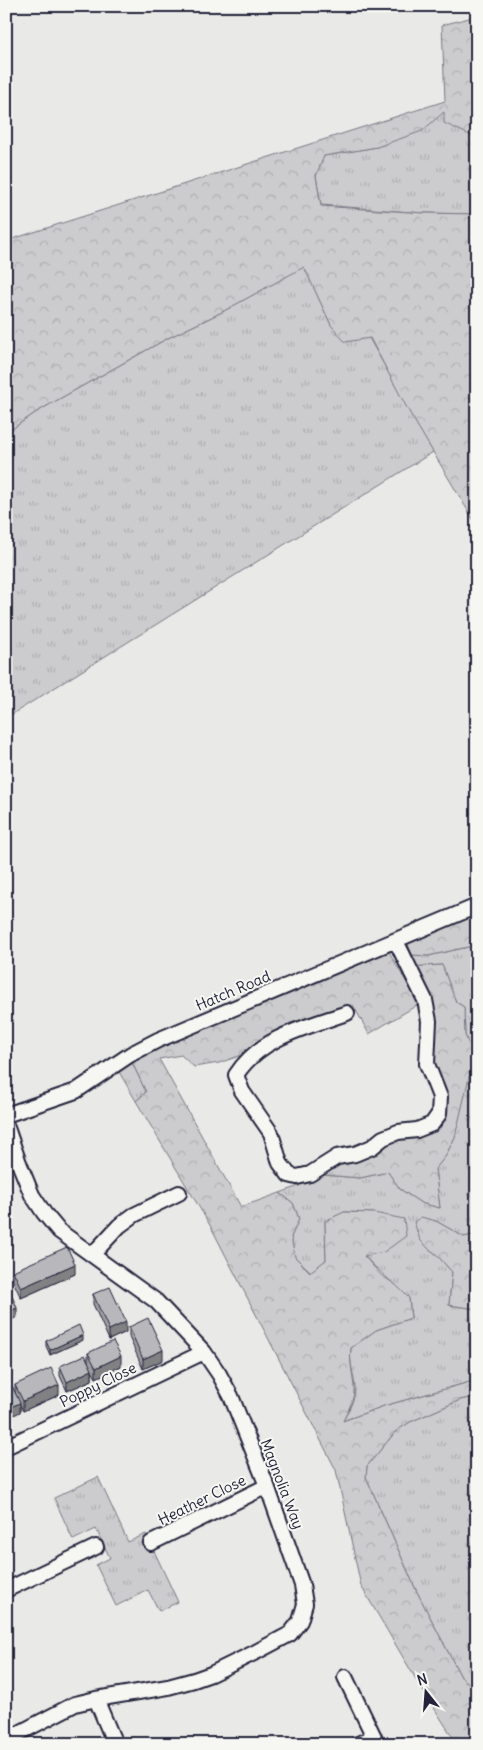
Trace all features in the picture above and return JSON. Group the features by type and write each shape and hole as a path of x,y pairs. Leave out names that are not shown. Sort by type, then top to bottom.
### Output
{"street":[{"name":"Hatch Road","path":"7,1114 76,1091 131,1054 158,1040 477,906"},
{"path":"347,1014 309,1026 271,1042 243,1064 236,1075 242,1091 271,1133 280,1163 289,1174 297,1177 310,1174 337,1157 355,1154 372,1147 383,1138 398,1132 417,1130 432,1124 439,1114 440,1097 427,1064 429,1021 426,1000 396,941"},
{"name":"Magnolia Way","path":"6,1740 75,1704 168,1687 194,1680 256,1652 290,1634 300,1621 306,1604 302,1585 267,1486 231,1396 219,1374 204,1352 156,1301 64,1235 44,1213 32,1195 19,1163 7,1114"},
{"path":"92,1255 119,1226 134,1216 179,1193"},
{"name":"Poppy Close","path":"6,1447 204,1352"},
{"name":"Heather Close","path":"151,1543 267,1486"},
{"path":"6,1590 96,1547"},
{"path":"345,1677 374,1737 358,1744"},
{"path":"96,1699 115,1744"}],"green space":[{"path":"477,16 477,135 472,136 444,123 444,112 422,131 377,147 324,156 316,176 321,206 424,213 477,214 477,526 408,410 370,338 345,342 331,325 304,267 222,312 168,338 52,403 6,433 6,241 445,101 442,25"},
{"path":"445,111 472,136 477,135 477,214 424,213 321,205 316,176 324,156 377,147"},
{"path":"304,266 331,325 369,338 433,452 6,718 6,433 52,403 168,338 222,312"},
{"path":"477,906 477,945 428,956 412,955 405,936"},
{"path":"405,936 412,955 428,956 477,945 477,1234 464,1237 436,1221 428,1248 452,1272 449,1305 477,1309 477,1380 384,1406 343,1421 355,1392 351,1348 376,1330 411,1318 409,1298 364,1255 374,1213 345,1212 325,1221 326,1260 311,1272 295,1257 291,1237 299,1219 293,1203 280,1193 299,1186 299,1177 310,1174 360,1178 388,1172 400,1189 421,1203 440,1208 435,1169 445,1157 454,1139 473,1056 465,1035 464,1007 456,1002 442,965 409,967 396,941"},
{"path":"385,945 419,1004 369,1034 353,1005 290,1023 242,1055 219,1063 194,1067 181,1055 159,1059 241,1207 280,1193 293,1203 299,1219 291,1237 295,1257 310,1272 326,1260 325,1221 344,1212 374,1213 404,1219 406,1236 384,1252 364,1256 381,1275 396,1285 409,1298 411,1318 376,1330 351,1348 354,1391 351,1404 343,1421 384,1406 477,1380 477,1396 460,1400 410,1422 396,1431 367,1466 366,1477 416,1590 461,1677 477,1690 477,1734 462,1744 457,1744 361,1586 336,1470 211,1227 136,1101 146,1092 129,1056"},
{"path":"442,965 456,1002 464,1007 465,1035 474,1056 455,1137 445,1157 435,1169 440,1208 421,1203 400,1189 388,1172 360,1178 310,1174 439,1114 427,1064 429,1021 409,967"},
{"path":"129,1056 146,1092 136,1101 115,1065"},
{"path":"421,1217 436,1221 464,1237 477,1234 477,1309 449,1305 452,1272 420,1240 414,1222"},
{"path":"477,1396 477,1690 461,1677 416,1590 366,1477 367,1466 396,1431 410,1422 460,1400"},
{"path":"98,1477 128,1542 146,1534 178,1602 159,1611 148,1590 116,1606 96,1565 110,1558 96,1529 73,1540 54,1498"}],"building":[{"path":"67,1247 75,1264 21,1288 13,1271"},
{"path":"110,1287 126,1322 109,1330 93,1294"},
{"path":"10,1291 17,1308 6,1313 6,1292"},
{"path":"148,1318 163,1350 143,1359 129,1327"},
{"path":"79,1325 83,1335 50,1350 46,1341"},
{"path":"113,1341 121,1356 96,1368 88,1353"},
{"path":"85,1355 92,1370 67,1382 60,1366"},
{"path":"51,1368 59,1385 23,1401 15,1385"},
{"path":"12,1386 20,1403 6,1409 6,1389"}]}
